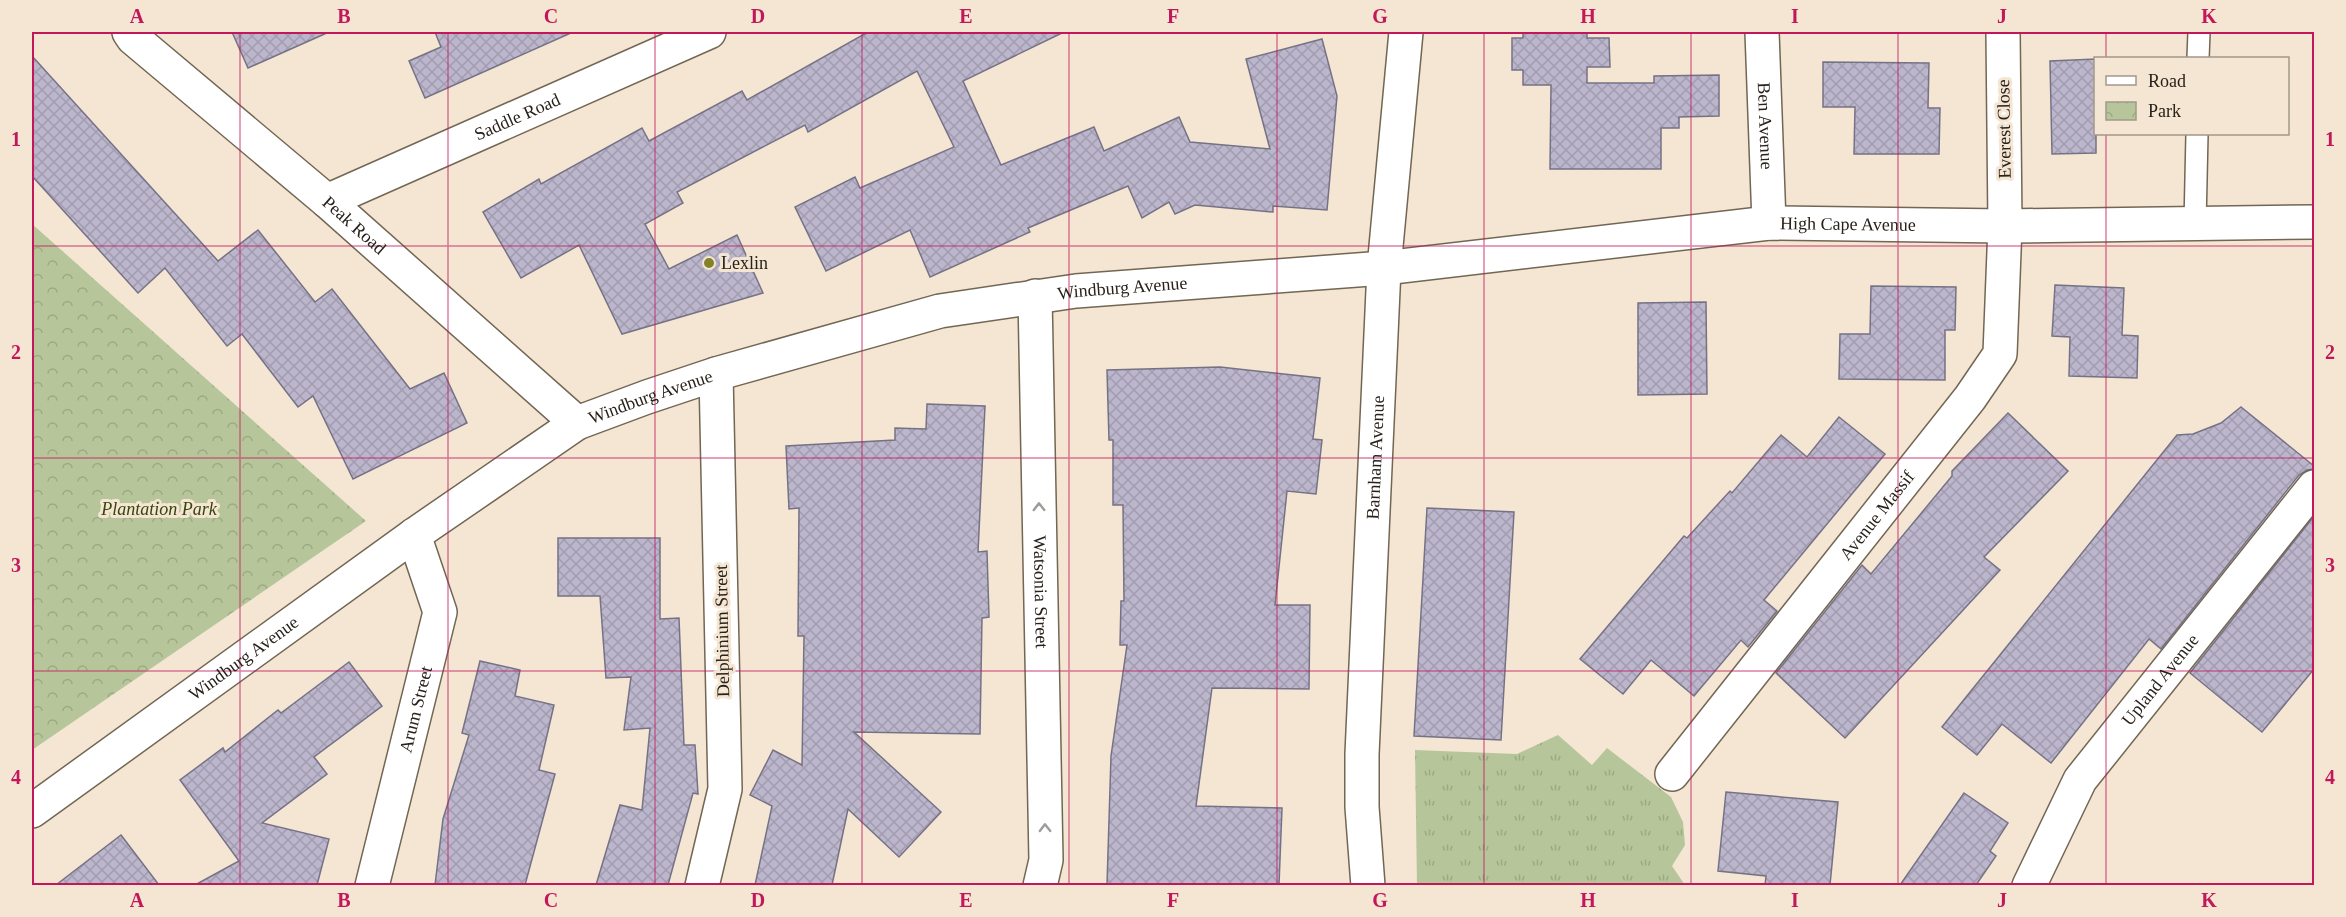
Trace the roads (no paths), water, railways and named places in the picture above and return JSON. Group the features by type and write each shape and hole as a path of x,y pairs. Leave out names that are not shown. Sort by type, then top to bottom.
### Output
{"street":[{"name":"Peak Road","path":"129,32 133,38 327,201 577,423"},
{"name":"Saddle Road","path":"327,201 709,32"},
{"name":"Barnham Avenue","path":"1368,885 1362,807 1362,754 1384,268 1406,32"},
{"name":"Ben Avenue","path":"1762,32 1769,223"},
{"name":"Everest Close","path":"2003,32 2005,226"},
{"name":"High Cape Avenue","path":"1384,268 1769,223 2005,226 2314,222"},
{"name":"Avenue Massif","path":"1672,774 1963,407 2000,354 2005,226"},
{"name":"Windburg Avenue","path":"32,811 414,535 577,423 716,375 940,311 1076,291 1384,268"},
{"name":"Watsonia Street","path":"1035,296 1046,860 1040,885"},
{"name":"Delphinium Street","path":"702,885 725,789 716,375"},
{"name":"Upland Avenue","path":"2029,885 2080,780 2314,487"},
{"name":"Arum Street","path":"372,885 440,612 414,535"}],"lane":[{"path":"2198,57 2199,32"},
{"path":"2195,224 2197,135"}],"place":[{"name":"Lexlin","path":"709,263"}],"park label":[{"name":"Plantation Park","path":"159,509"}]}
